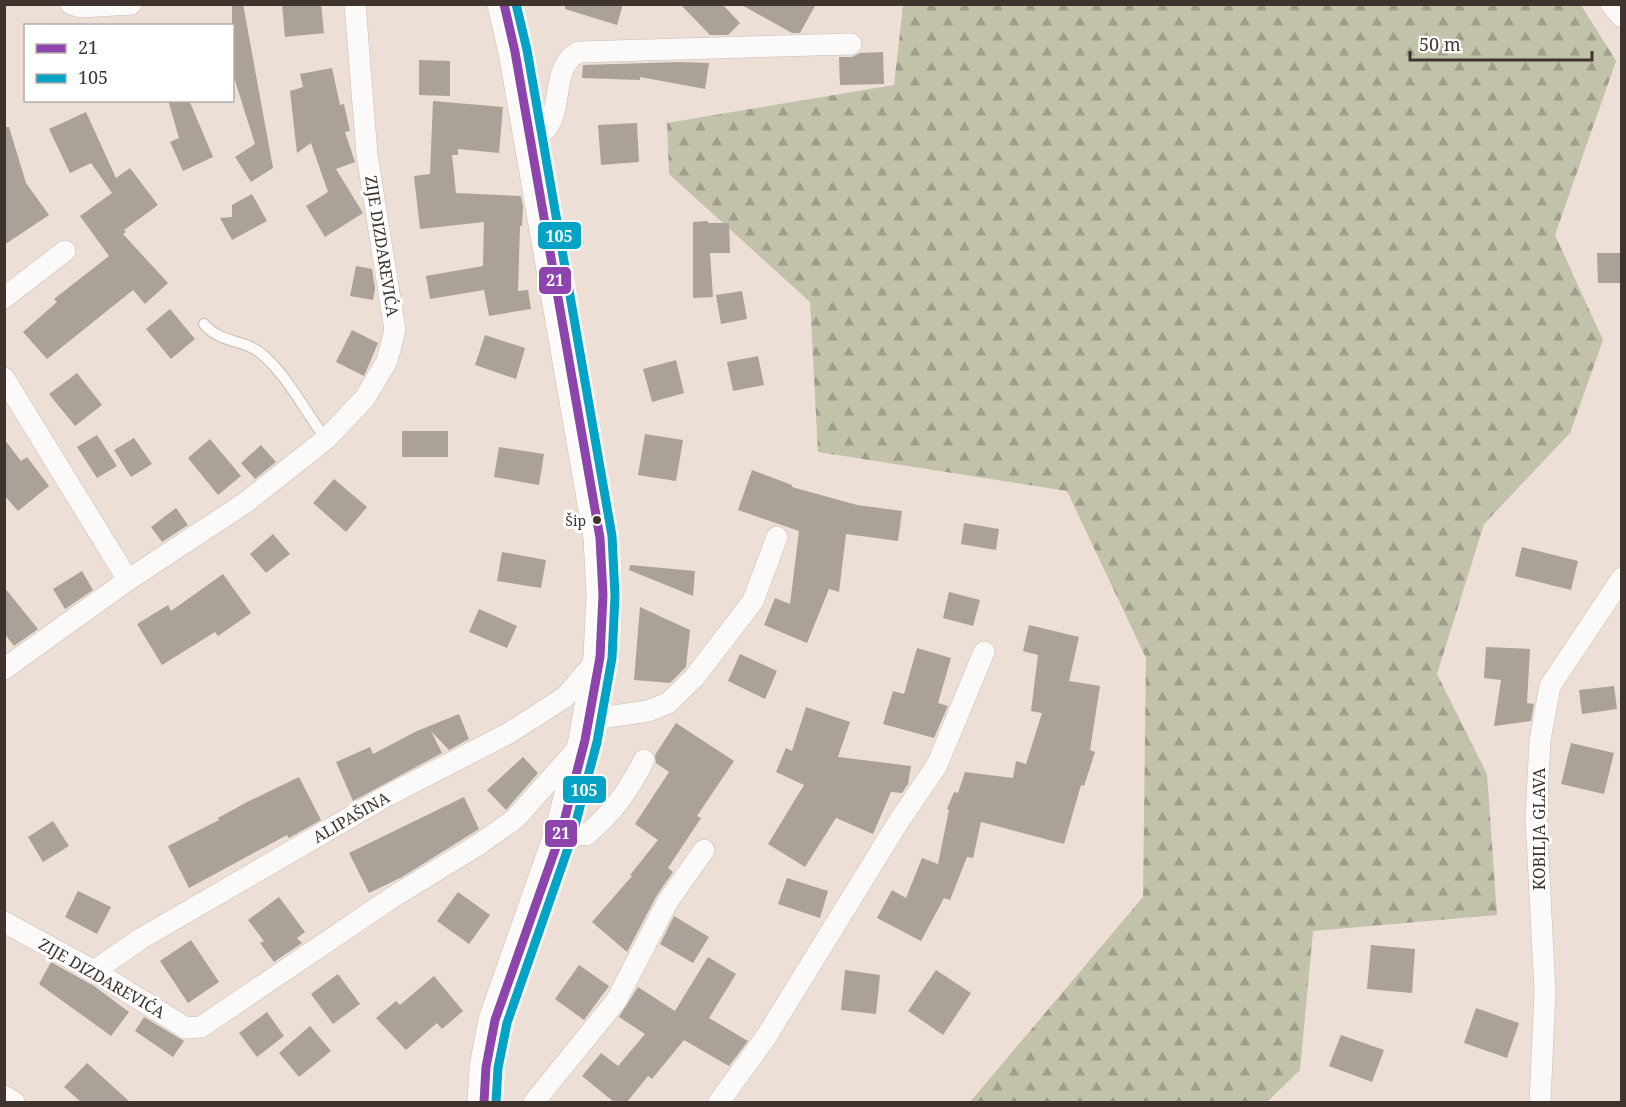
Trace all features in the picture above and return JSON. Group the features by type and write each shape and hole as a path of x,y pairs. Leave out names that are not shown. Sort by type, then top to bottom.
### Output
{"main road":[{"path":"484,1102 486,1067 495,1020 561,833 586,730 600,657 603,596 600,538 515,52 504,4"}],"street":[{"path":"71,4 81,7 131,4"},
{"name":"ZIJE DIZDAREVIĆA","path":"4,669 128,580 245,503 326,439 365,398 387,361 395,330 367,155 355,4"},
{"path":"1611,4 1622,17"},
{"path":"531,143 549,125 564,68 570,57 579,52 851,44"},
{"path":"4,298 65,251"},
{"path":"4,378 128,580"},
{"path":"586,730 668,703 694,678 753,601 777,537"},
{"name":"KOBILJA GLAVA","path":"1540,1102 1545,992 1536,817 1540,740 1550,686 1622,578"},
{"path":"719,1102 766,1037 899,821 937,765 984,652"},
{"name":"ALIPAŠINA","path":"94,970 142,938 385,797 509,733 565,697 600,657"},
{"name":"ZIJE DIZDAREVIĆA","path":"4,922 94,970 186,1028 201,1027 393,897 478,845 515,819 586,730"},
{"path":"561,833 586,835 601,823 632,784 644,760"},
{"path":"534,1102 616,1001 668,901 704,850"},
{"path":"4,1096 14,1102"}],"lane":[{"path":"204,324 219,337 242,342 265,356 326,439"}],"green space":[{"path":"903,5 1581,5 1616,61 1555,235 1603,340 1570,433 1484,524 1437,674 1487,774 1497,915 1313,931 1300,1070 1267,1102 970,1102 1143,897 1146,658 1067,491 818,452 810,302 669,174 667,123 894,85"}],"building":[{"path":"232,4 243,4 273,168 251,182 235,157 255,144 234,77 234,24 232,24"},
{"path":"282,4 321,4 324,33 285,37"},
{"path":"565,4 623,4 617,25 565,9"},
{"path":"680,4 722,4 740,23 728,35 710,35"},
{"path":"740,4 816,4 800,33 792,33"},
{"path":"883,52 884,84 840,85 839,57"},
{"path":"419,60 450,61 450,96 419,95"},
{"path":"709,63 705,89 640,77 640,80 582,78 583,65"},
{"path":"332,68 340,105 344,104 350,131 345,132 355,162 336,169 363,213 325,237 306,206 328,192 311,143 297,153 290,91 303,87 300,74"},
{"path":"433,101 503,107 499,153 458,149 458,155 452,155 456,193 521,196 523,206 522,226 520,226 518,291 528,290 531,309 489,316 484,290 430,299 426,276 483,266 484,222 420,229 414,176 430,174"},
{"path":"169,102 190,102 213,157 183,171 170,142 179,138"},
{"path":"86,112 116,178 130,168 158,205 124,230 126,232 123,234 168,283 145,304 133,290 47,359 23,332 57,302 54,299 109,256 80,216 112,193 91,163 70,173 49,129"},
{"path":"637,123 639,162 601,165 598,125"},
{"path":"4,127 9,127 26,183 49,215 4,245"},
{"path":"252,194 267,221 232,240 220,218 232,217 232,205"},
{"path":"708,221 708,223 729,223 730,253 710,253 713,297 693,298 693,222"},
{"path":"1597,253 1622,253 1622,283 1598,283"},
{"path":"356,266 372,269 375,288 373,300 350,296"},
{"path":"742,291 747,319 721,324 716,295"},
{"path":"170,309 195,339 171,359 146,329"},
{"path":"352,330 378,343 364,376 336,362"},
{"path":"485,335 525,348 516,379 475,365"},
{"path":"758,356 764,385 733,391 727,362"},
{"path":"676,360 684,393 652,402 643,369"},
{"path":"77,373 102,405 75,426 49,394"},
{"path":"402,431 448,431 448,457 402,457"},
{"path":"645,434 683,440 676,481 638,475"},
{"path":"97,435 117,466 97,478 77,447"},
{"path":"134,438 152,464 131,477 114,450"},
{"path":"4,439 21,461 27,457 49,486 18,511 4,495"},
{"path":"210,439 241,476 218,495 188,458"},
{"path":"261,445 276,462 255,479 241,463"},
{"path":"499,447 544,454 539,485 494,477"},
{"path":"752,470 792,485 792,487 857,505 902,511 898,541 846,534 839,592 829,589 807,643 764,625 775,598 790,604 799,531 738,510"},
{"path":"334,479 367,507 346,532 313,503"},
{"path":"176,508 188,525 162,542 151,527"},
{"path":"964,523 999,529 996,550 961,544"},
{"path":"273,534 290,554 266,573 250,554"},
{"path":"1522,547 1578,561 1571,590 1515,576"},
{"path":"502,552 546,560 541,588 497,581"},
{"path":"630,565 695,571 693,596 629,570"},
{"path":"82,571 93,590 65,609 53,589"},
{"path":"223,574 251,613 218,636 215,632 162,665 137,624 168,605 171,611"},
{"path":"4,587 38,629 14,646 4,633"},
{"path":"949,592 980,600 973,626 943,618"},
{"path":"640,607 690,630 686,667 670,683 634,680"},
{"path":"479,609 517,626 507,648 469,632"},
{"path":"1029,625 1079,637 1069,681 1100,686 1090,750 1095,752 1084,786 1081,785 1064,844 981,822 973,858 967,857 950,900 944,898 921,941 877,918 892,890 906,898 922,858 938,864 949,810 947,809 954,792 958,793 965,772 1013,778 1016,761 1026,764 1042,713 1031,711 1038,655 1023,651"},
{"path":"1486,647 1530,649 1527,703 1534,704 1531,721 1494,726 1501,680 1484,678"},
{"path":"917,648 951,658 938,703 948,706 934,738 883,724 893,691 904,694"},
{"path":"740,654 777,671 765,699 728,681"},
{"path":"1614,686 1617,709 1582,714 1579,690"},
{"path":"806,707 850,722 838,757 911,766 908,784 902,793 891,792 873,834 836,818 805,867 768,844 804,785 776,772 786,748 792,751"},
{"path":"459,714 469,739 449,750 431,731 442,753 353,801 336,762 370,747 373,754 417,731"},
{"path":"676,723 734,761 697,816 701,818 668,868 673,872 657,895 627,952 592,922 632,876 630,875 658,840 635,824 669,772 656,763 655,755"},
{"path":"1571,743 1614,753 1604,794 1561,784"},
{"path":"523,757 538,773 506,810 487,790"},
{"path":"299,777 321,820 289,838 287,835 189,888 168,846 219,820 218,818 247,802"},
{"path":"464,797 479,829 402,877 369,893 349,853"},
{"path":"53,821 69,846 43,862 28,837"},
{"path":"787,878 828,891 820,918 778,904"},
{"path":"78,891 111,907 97,934 65,917"},
{"path":"458,892 490,915 469,944 437,921"},
{"path":"279,897 305,932 297,938 302,943 274,962 260,943 264,941 248,920"},
{"path":"674,916 709,937 693,963 660,944"},
{"path":"191,940 219,982 188,1003 160,961"},
{"path":"1371,945 1415,949 1412,993 1367,989"},
{"path":"708,957 736,974 709,1018 748,1041 729,1066 684,1040 652,1079 648,1076 627,1102 614,1102 582,1076 601,1053 618,1066 645,1034 619,1017 638,987 675,1011"},
{"path":"51,962 94,986 129,1012 111,1036 39,984"},
{"path":"579,965 609,986 584,1020 555,999"},
{"path":"845,970 880,975 876,1014 841,1010"},
{"path":"936,970 971,993 943,1035 908,1011"},
{"path":"338,974 360,1004 333,1024 311,994"},
{"path":"434,976 463,1011 442,1029 437,1023 406,1050 376,1018 396,1001 400,1005"},
{"path":"1476,1008 1519,1023 1507,1058 1464,1043"},
{"path":"267,1012 284,1036 257,1057 239,1033"},
{"path":"144,1017 184,1041 173,1057 135,1031"},
{"path":"310,1026 331,1051 299,1077 279,1053"},
{"path":"1341,1035 1384,1050 1372,1082 1329,1066"},
{"path":"87,1063 130,1102 81,1102 64,1087"}],"transit line":[{"name":"21","path":"484,1102 486,1067 495,1020 561,833 585,740 600,657 603,595 600,538 515,52 504,4"},
{"name":"105","path":"496,1102 498,1068 507,1023 572,837 597,742 612,658 615,596 612,536 527,50 516,4"}],"place":[{"name":"Šip","path":"597,520"}]}
